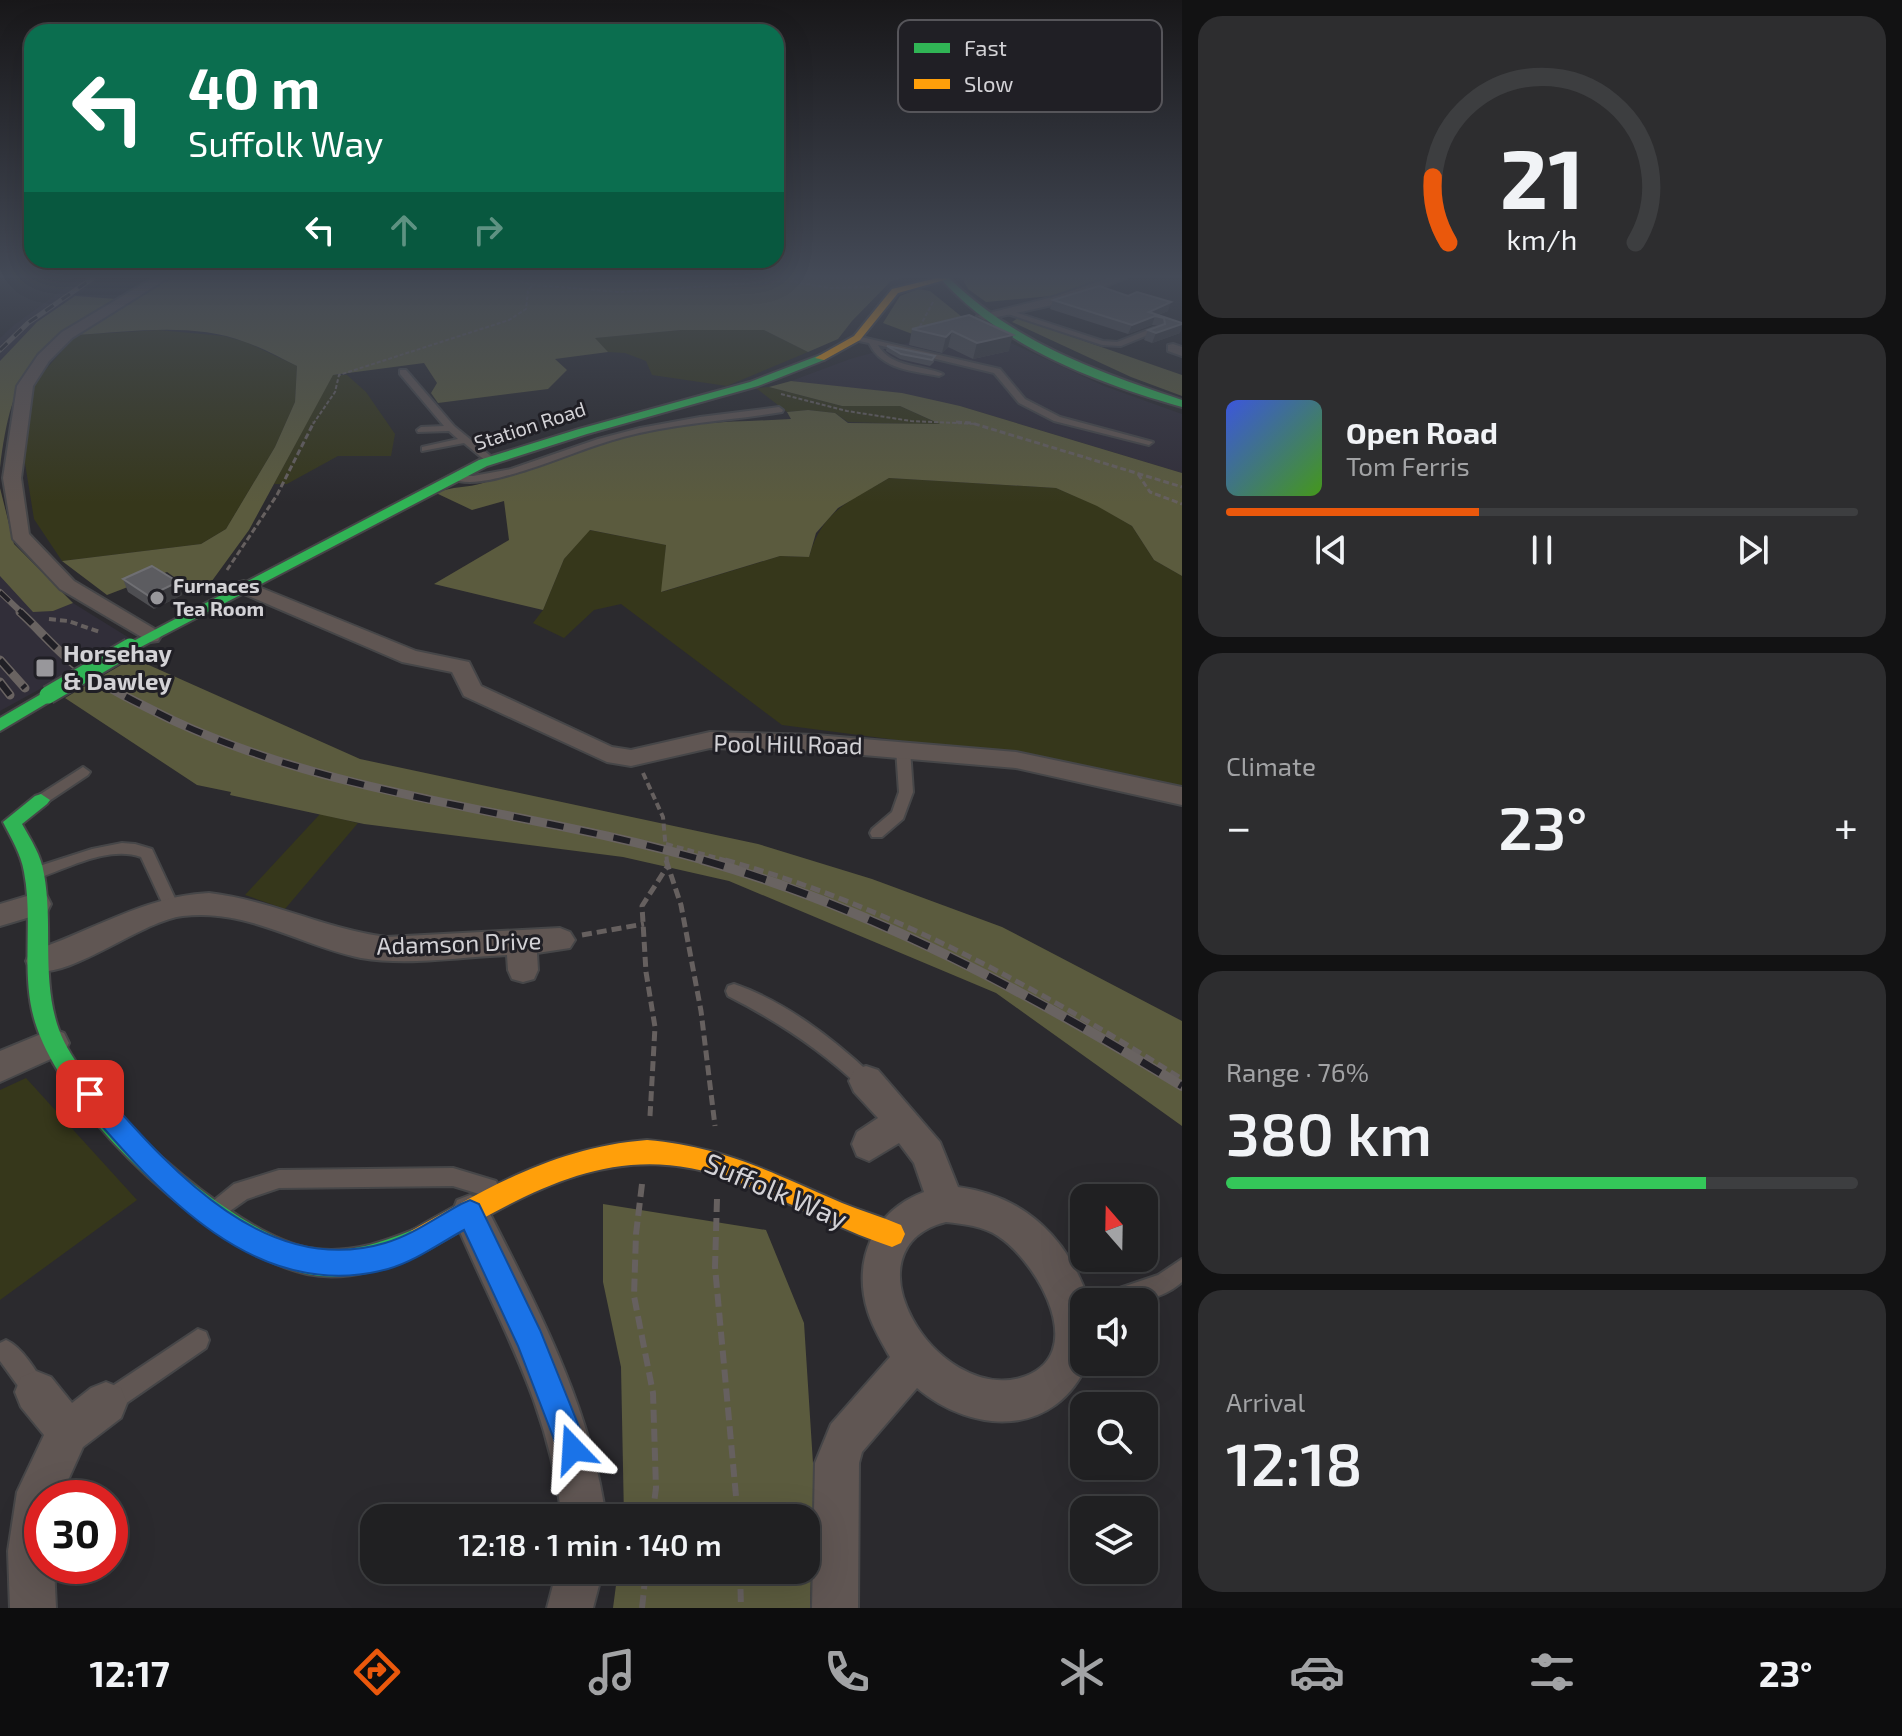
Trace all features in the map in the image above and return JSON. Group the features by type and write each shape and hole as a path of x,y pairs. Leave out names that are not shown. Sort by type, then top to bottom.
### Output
{"street":[{"path":"48,353 25,386 12,478 20,535 67,585 150,636"},
{"name":"Station Road","path":"0,726 150,636 490,460 585,430 748,386 835,353"},
{"path":"1060,353 1182,404"},
{"name":"Pool Hill Road","path":"244,587 410,657 461,667 472,691 607,754 631,758 710,740 903,749 1016,760 1182,796"},
{"path":"0,1067 53,1043 43,1005 35,873 28,850 4,821 41,800"},
{"name":"Adamson Drive","path":"41,961 82,947 130,921 171,907 198,903 231,905 357,947 522,956 560,940"},
{"path":"0,915 37,904"},
{"name":"Suffolk Way","path":"53,1043 103,1111 134,1145 210,1215 261,1247 286,1257 338,1264 389,1256 569,1162 606,1153 647,1149 718,1164 771,1184 862,1228 892,1234"},
{"path":"866,1081 928,1154 946,1204"},
{"path":"869,1144 903,1121"},
{"path":"486,1204 530,1339 566,1428 579,1472 582,1504"},
{"path":"1070,1289 1052,1262 1021,1230 984,1210 946,1204 910,1216 892,1234 881,1266 881,1284 891,1323 915,1359 950,1388 991,1401 1013,1402 1033,1396 1050,1385 1064,1371 1070,1357"},
{"path":"835,1608 837,1463 846,1439 915,1359"},
{"path":"36,1392 68,1432"},
{"path":"33,1607 31,1551 39,1492 68,1432 106,1403"},
{"path":"570,1608 576,1584"}],"lane":[{"path":"880,353 894,364 939,374"},
{"path":"926,353 997,371 1022,401 1057,419 1149,442"},
{"path":"403,372 451,428 490,460"},
{"path":"455,478 478,479 502,473 624,434 779,410"},
{"path":"421,430 451,428"},
{"path":"425,449 464,440"},
{"path":"877,833 898,815 906,792 903,749"},
{"path":"41,800 83,772"},
{"path":"35,873 116,848 139,849 147,853 171,907"},
{"path":"734,991 798,1023 830,1046 866,1081"},
{"path":"210,1215 241,1191 279,1179 453,1177 474,1181 486,1204"},
{"path":"1150,1288 1164,1284 1182,1269"},
{"path":"106,1403 198,1340"},
{"path":"6,1351 36,1392"}],"path":[{"path":"199,610 253,534 293,466 318,414 332,400 339,375 407,353"},
{"path":"776,392 847,411 972,423 1182,487"},
{"path":"1136,472 1150,492 1182,504"},
{"path":"49,619 78,623 130,647"},
{"path":"631,758 647,779 663,817 667,867 681,905 701,1011 718,1164 715,1267 737,1504"},
{"path":"666,844 744,866 874,914 1034,991 1182,1079"},
{"path":"654,1504 653,1393 634,1296 636,1234 647,1149 655,1027 646,972 642,906 667,867"},
{"path":"560,940 644,924"},
{"path":"642,1608 645,1584"},
{"path":"740,1584 741,1608"}],"shaded area":[{"path":"0,353 40,353 25,372 6,419 0,468"},
{"path":"871,353 1033,353 1104,386 1182,414 1182,473 960,406 791,381"},
{"path":"0,488 14,544 73,603 131,639 0,711"}],"green space":[{"path":"8,353 42,353 20,384 5,434 0,468 0,361"},
{"path":"60,353 269,353 297,366 295,402 275,447 226,529 201,544 62,561 34,519 24,457 33,384"},
{"path":"270,353 600,353 555,359 567,370 548,389 438,403 431,393 437,383 424,363 333,375 249,530 201,596 167,572 107,595 62,561 201,544 226,529 275,447 295,402 297,366"},
{"path":"625,353 806,353 727,386 652,375 646,361"},
{"path":"1079,353 1119,353 1182,375 1182,396"},
{"path":"332,375 347,375 366,392 395,434 391,456 338,456 287,484 274,484"},
{"path":"791,381 902,393 960,406 1182,473 1182,576 1154,560 1132,526 1056,488 889,478 838,508 816,533 809,557 780,556 661,592 666,545 590,530 564,559 543,610 434,584 509,540 504,501 472,510 436,493 442,491 483,483 620,438 678,426 791,419 787,412 808,410 835,413 848,423 940,424 900,406 842,406 769,387"},
{"path":"769,387 842,406 900,406 942,425 848,422 835,413 808,410 787,412 756,388"},
{"path":"889,478 1056,488 1098,506 1132,526 1154,560 1182,576 1182,787 1012,755 782,725 621,604 594,610 564,638 533,623 543,610 564,559 589,530 666,545 662,592 780,556 809,557 822,528 839,508"},
{"path":"0,488 14,544 73,603 53,611 33,612 0,576"},
{"path":"133,658 360,759 758,844 872,879 1002,927 1182,1021 1182,1126 996,993 729,881 623,857 364,824 197,785 65,698"},
{"path":"320,814 358,823 285,909 245,895"},
{"path":"26,1078 137,1200 0,1300 0,1090"},
{"path":"603,1204 766,1230 804,1323 813,1504 624,1504 621,1367 603,1282"},
{"path":"616,1584 811,1584 810,1608 613,1608"}],"building":[{"path":"921,353 935,356 932,360 901,354"},
{"path":"152,566 178,582 149,596 123,579"}],"railway":[{"path":"0,592 23,614"},
{"path":"20,612 66,657 104,684 172,720 237,747 303,769 370,786 643,844 705,861"},
{"path":"0,660 25,688"},
{"path":"0,682 10,695"},
{"path":"705,861 710,862"},
{"path":"705,861 829,903 950,957 1068,1019 1182,1086"}],"traffic: fast":[{"path":"1048,353 1182,404"},
{"path":"130,647 483,463 583,431 754,384 820,358"},
{"path":"48,695 130,647"},
{"path":"0,726 48,695"},
{"path":"41,800 12,822 34,871 42,1004 46,1025 63,1062 98,1108 152,1162 211,1213 242,1234 275,1250 308,1261 344,1264 381,1257 420,1240"}],"traffic: slow":[{"path":"820,358 829,353"},
{"path":"420,1240 496,1197 570,1164 608,1155 647,1151 689,1155 734,1168 852,1220 892,1234"}],"place":[{"name":"Furnaces Tea Room","path":"157,598"},
{"name":"Horsehay & Dawley","path":"45,668"}],"route":[{"path":"90,1094 134,1145 210,1215 261,1247 286,1257 314,1263 364,1262 389,1256 470,1213 530,1339 573,1449"}]}
